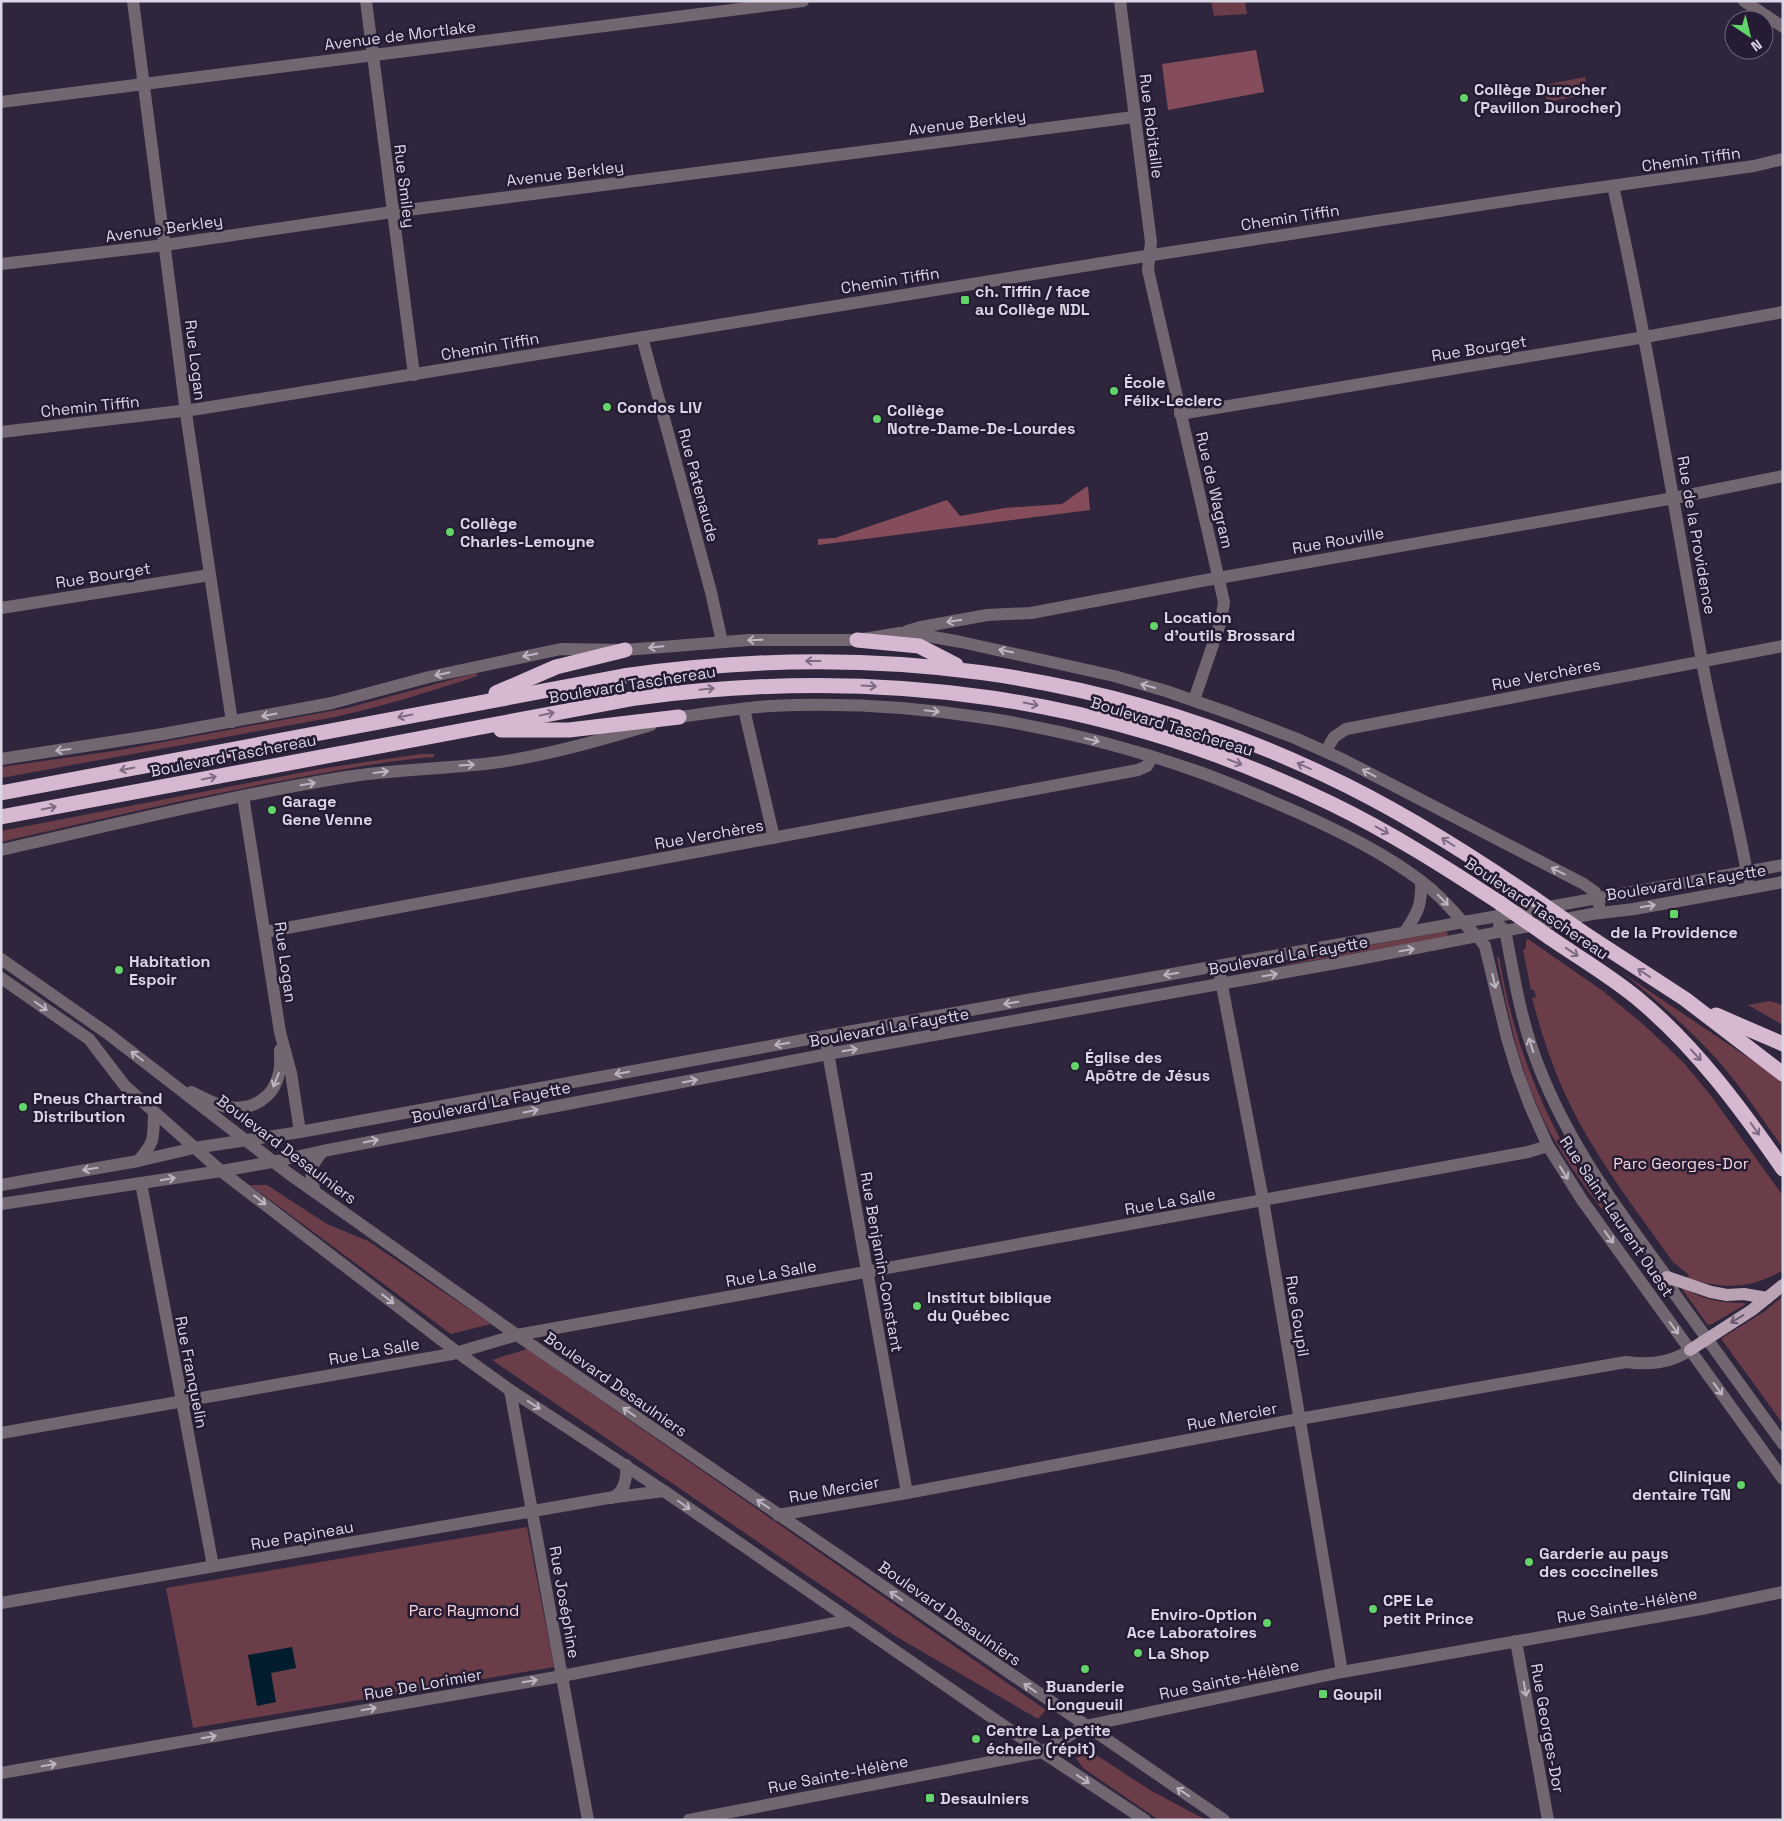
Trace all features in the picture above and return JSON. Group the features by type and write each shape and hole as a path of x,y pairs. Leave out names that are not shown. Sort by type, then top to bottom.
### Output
{"highway":[{"path":"856,640 919,646 966,670"},
{"path":"470,704 556,667 624,650"},
{"name":"Boulevard Taschereau","path":"1,792 623,676 731,663 854,661 966,670 1026,678 1102,696 1181,718 1267,750 1327,776 1401,815 1478,861 1685,999 1783,1074"},
{"name":"Boulevard Taschereau","path":"1,817 636,698 686,692 756,686 823,684 893,687 963,694 1016,702 1076,714 1135,729 1268,775 1332,804 1386,832 1446,868 1626,989 1662,1021 1684,1042 1727,1091 1783,1169"},
{"path":"464,730 568,730 679,717"},
{"path":"1685,999 1728,1021 1783,1044"}],"main road":[{"path":"1667,1277 1711,1292 1727,1295 1744,1294 1767,1298"},
{"path":"1690,1350 1745,1314 1783,1285"}],"street":[{"name":"Rue Logan","path":"133,1 186,411 232,722"},
{"name":"Rue Smiley","path":"366,1 414,375"},
{"name":"Avenue de Mortlake","path":"1,102 803,1"},
{"name":"Rue Robitaille","path":"1120,1 1151,242 1150,255"},
{"path":"1744,1 1783,28"},
{"name":"Avenue Berkley","path":"1,264 165,245 392,212 1134,117"},
{"name":"Chemin Tiffin","path":"1,432 186,411 1150,255 1546,195 1754,166 1783,159"},
{"name":"Rue de la Providence","path":"1613,186 1645,337 1702,661 1718,740 1731,790 1750,888"},
{"name":"Rue de Wagram","path":"1150,255 1148,270 1223,594 1224,608 1194,700"},
{"name":"Rue Bourget","path":"1180,414 1645,337 1783,312"},
{"name":"Rue Patenaude","path":"642,337 706,575 722,642"},
{"name":"Rue Rouville","path":"900,633 986,615 1031,614 1219,578 1674,498 1783,476"},
{"name":"Rue Bourget","path":"1,608 210,575"},
{"name":"Boulevard Taschereau","path":"1,758 92,746 340,701 429,677 540,653 569,649 624,650 722,642 797,639 856,640 900,633 938,637 1082,668 1194,700 1262,725 1326,751 1584,884 1593,890 1598,898 1600,912"},
{"name":"Rue Verchères","path":"1326,751 1334,737 1346,729 1783,646"},
{"path":"1,850 170,811 362,774 514,760 581,746 679,717 744,709 804,705 892,708 950,713 1041,728 1104,743 1224,781 1308,817 1362,844 1421,880 1463,922"},
{"path":"744,709 774,838"},
{"name":"Rue Verchères","path":"265,932 1138,770 1147,766 1152,757"},
{"name":"Rue Logan","path":"243,796 280,1032 291,1073 300,1132"},
{"name":"Boulevard La Fayette","path":"1,1185 138,1161 194,1148 300,1132 824,1036 1783,865"},
{"path":"1405,932 1419,909 1421,880"},
{"name":"Boulevard La Fayette","path":"1,1204 272,1162 323,1150 828,1054 1478,936 1600,912 1634,909 1783,882"},
{"path":"1489,917 1505,930"},
{"name":"Rue Saint-Laurent Ouest","path":"1463,922 1478,936 1487,952 1503,1025 1517,1071 1548,1146 1571,1184 1783,1479"},
{"name":"Rue Saint-Laurent Ouest","path":"1505,930 1521,1012 1532,1048 1554,1105 1592,1172 1667,1277 1674,1293 1783,1444"},
{"name":"Boulevard Desaulniers","path":"1,959 107,1033 176,1085 272,1162 517,1335 1224,1820"},
{"name":"Rue Goupil","path":"1219,965 1263,1200 1342,1672"},
{"path":"1,978 89,1039 125,1086 221,1171 457,1352 510,1390 626,1465 1042,1752 1145,1820"},
{"path":"176,1085 226,1107 250,1107 269,1095 276,1084 280,1071 280,1032"},
{"name":"Rue Benjamin-Constant","path":"824,1036 907,1493"},
{"path":"138,1161 151,1146 154,1112"},
{"name":"Rue La Salle","path":"1,1433 457,1352 517,1335 1528,1152 1548,1146"},
{"path":"315,1192 310,1174 312,1165 323,1150"},
{"name":"Rue Franquelin","path":"141,1183 213,1566"},
{"name":"Rue Mercier","path":"778,1515 907,1493 1299,1419 1626,1362 1644,1364 1677,1358 1690,1350"},
{"name":"Rue Joséphine","path":"510,1390 588,1820"},
{"path":"608,1498 614,1497 623,1488 627,1477 626,1465"},
{"name":"Rue Papineau","path":"1,1603 608,1498 664,1491"},
{"name":"Rue Sainte-Hélène","path":"689,1820 1042,1752 1085,1726 1342,1672 1783,1592"},
{"name":"Rue De Lorimier","path":"1,1773 562,1676 850,1620"},
{"name":"Rue Georges-Dor","path":"1516,1641 1548,1820"}],"green space":[{"path":"1211,1 1245,1 1247,14 1214,16"},
{"path":"1585,77 1588,94 1547,102 1544,85"},
{"path":"476,673 477,676 442,688 335,717 1,778 1,767 120,750 347,708"},
{"path":"421,754 434,754 434,757 376,764 280,781 140,810 1,842 1,831 325,768"},
{"path":"1447,931 1448,937 1276,967 1355,948"},
{"name":"Parc Georges-Dor","path":"1528,939 1603,991 1644,1025 1683,1062 1712,1097 1783,1196 1783,1270 1771,1277 1748,1284 1724,1286 1687,1278 1689,1275 1673,1262 1600,1158 1564,1093 1546,1046 1532,998 1536,997 1534,990 1531,990 1523,950 1526,948 1526,940"},
{"path":"1497,957 1499,957 1510,1010 1526,1062 1547,1112 1572,1160 1620,1230 1618,1231 1577,1176 1544,1120 1525,1075 1518,1052"},
{"path":"1624,974 1783,1081 1783,1148 1738,1085 1711,1052 1675,1017"},
{"path":"1770,1001 1783,1005 1783,1025 1748,1005"},
{"path":"250,1185 267,1185 327,1224 368,1241 491,1324 451,1334"},
{"path":"1684,1288 1713,1300 1746,1304 1708,1325 1682,1289"},
{"path":"1783,1296 1783,1424 1722,1338 1765,1311"},
{"path":"527,1349 1046,1710 1038,1719 897,1637 492,1360"},
{"name":"Parc Raymond","path":"527,1527 554,1667 193,1728 166,1588"},
{"path":"1090,1751 1150,1790 1206,1820 1159,1820 1083,1768 1076,1758"}],"shaded area":[{"path":"1256,50 1264,92 1168,110 1162,64"},
{"path":"1088,487 1090,510 818,545 818,539 835,538 947,500 960,516 1005,508 1062,504"}],"water":[{"path":"292,1647 296,1668 271,1673 276,1702 257,1706 248,1655"}],"place":[{"name":"Collège Durocher (Pavillon Durocher)","path":"1464,98"},
{"name":"ch. Tiffin / face au Collège NDL","path":"965,300"},
{"name":"École Félix-Leclerc","path":"1114,391"},
{"name":"Condos LIV","path":"607,407"},
{"name":"Collège Notre-Dame-De-Lourdes","path":"877,419"},
{"name":"Collège Charles-Lemoyne","path":"450,532"},
{"name":"Location d'outils Brossard","path":"1154,626"},
{"name":"Garage Gene Venne","path":"272,810"},
{"name":"de la Providence","path":"1674,914"},
{"name":"Habitation Espoir","path":"119,970"},
{"name":"Église des Apôtre de Jésus","path":"1075,1066"},
{"name":"Pneus Chartrand Distribution","path":"23,1107"},
{"name":"Institut biblique du Québec","path":"917,1306"},
{"name":"Clinique dentaire TGN","path":"1741,1485"},
{"name":"Garderie au pays des coccinelles","path":"1529,1562"},
{"name":"CPE Le petit Prince","path":"1373,1609"},
{"name":"Enviro-Option Ace Laboratoires","path":"1267,1623"},
{"name":"La Shop","path":"1138,1653"},
{"name":"Buanderie Longueuil","path":"1085,1669"},
{"name":"Goupil","path":"1323,1694"},
{"name":"Centre La petite échelle (répit)","path":"976,1739"},
{"name":"Desaulniers","path":"930,1798"}]}
